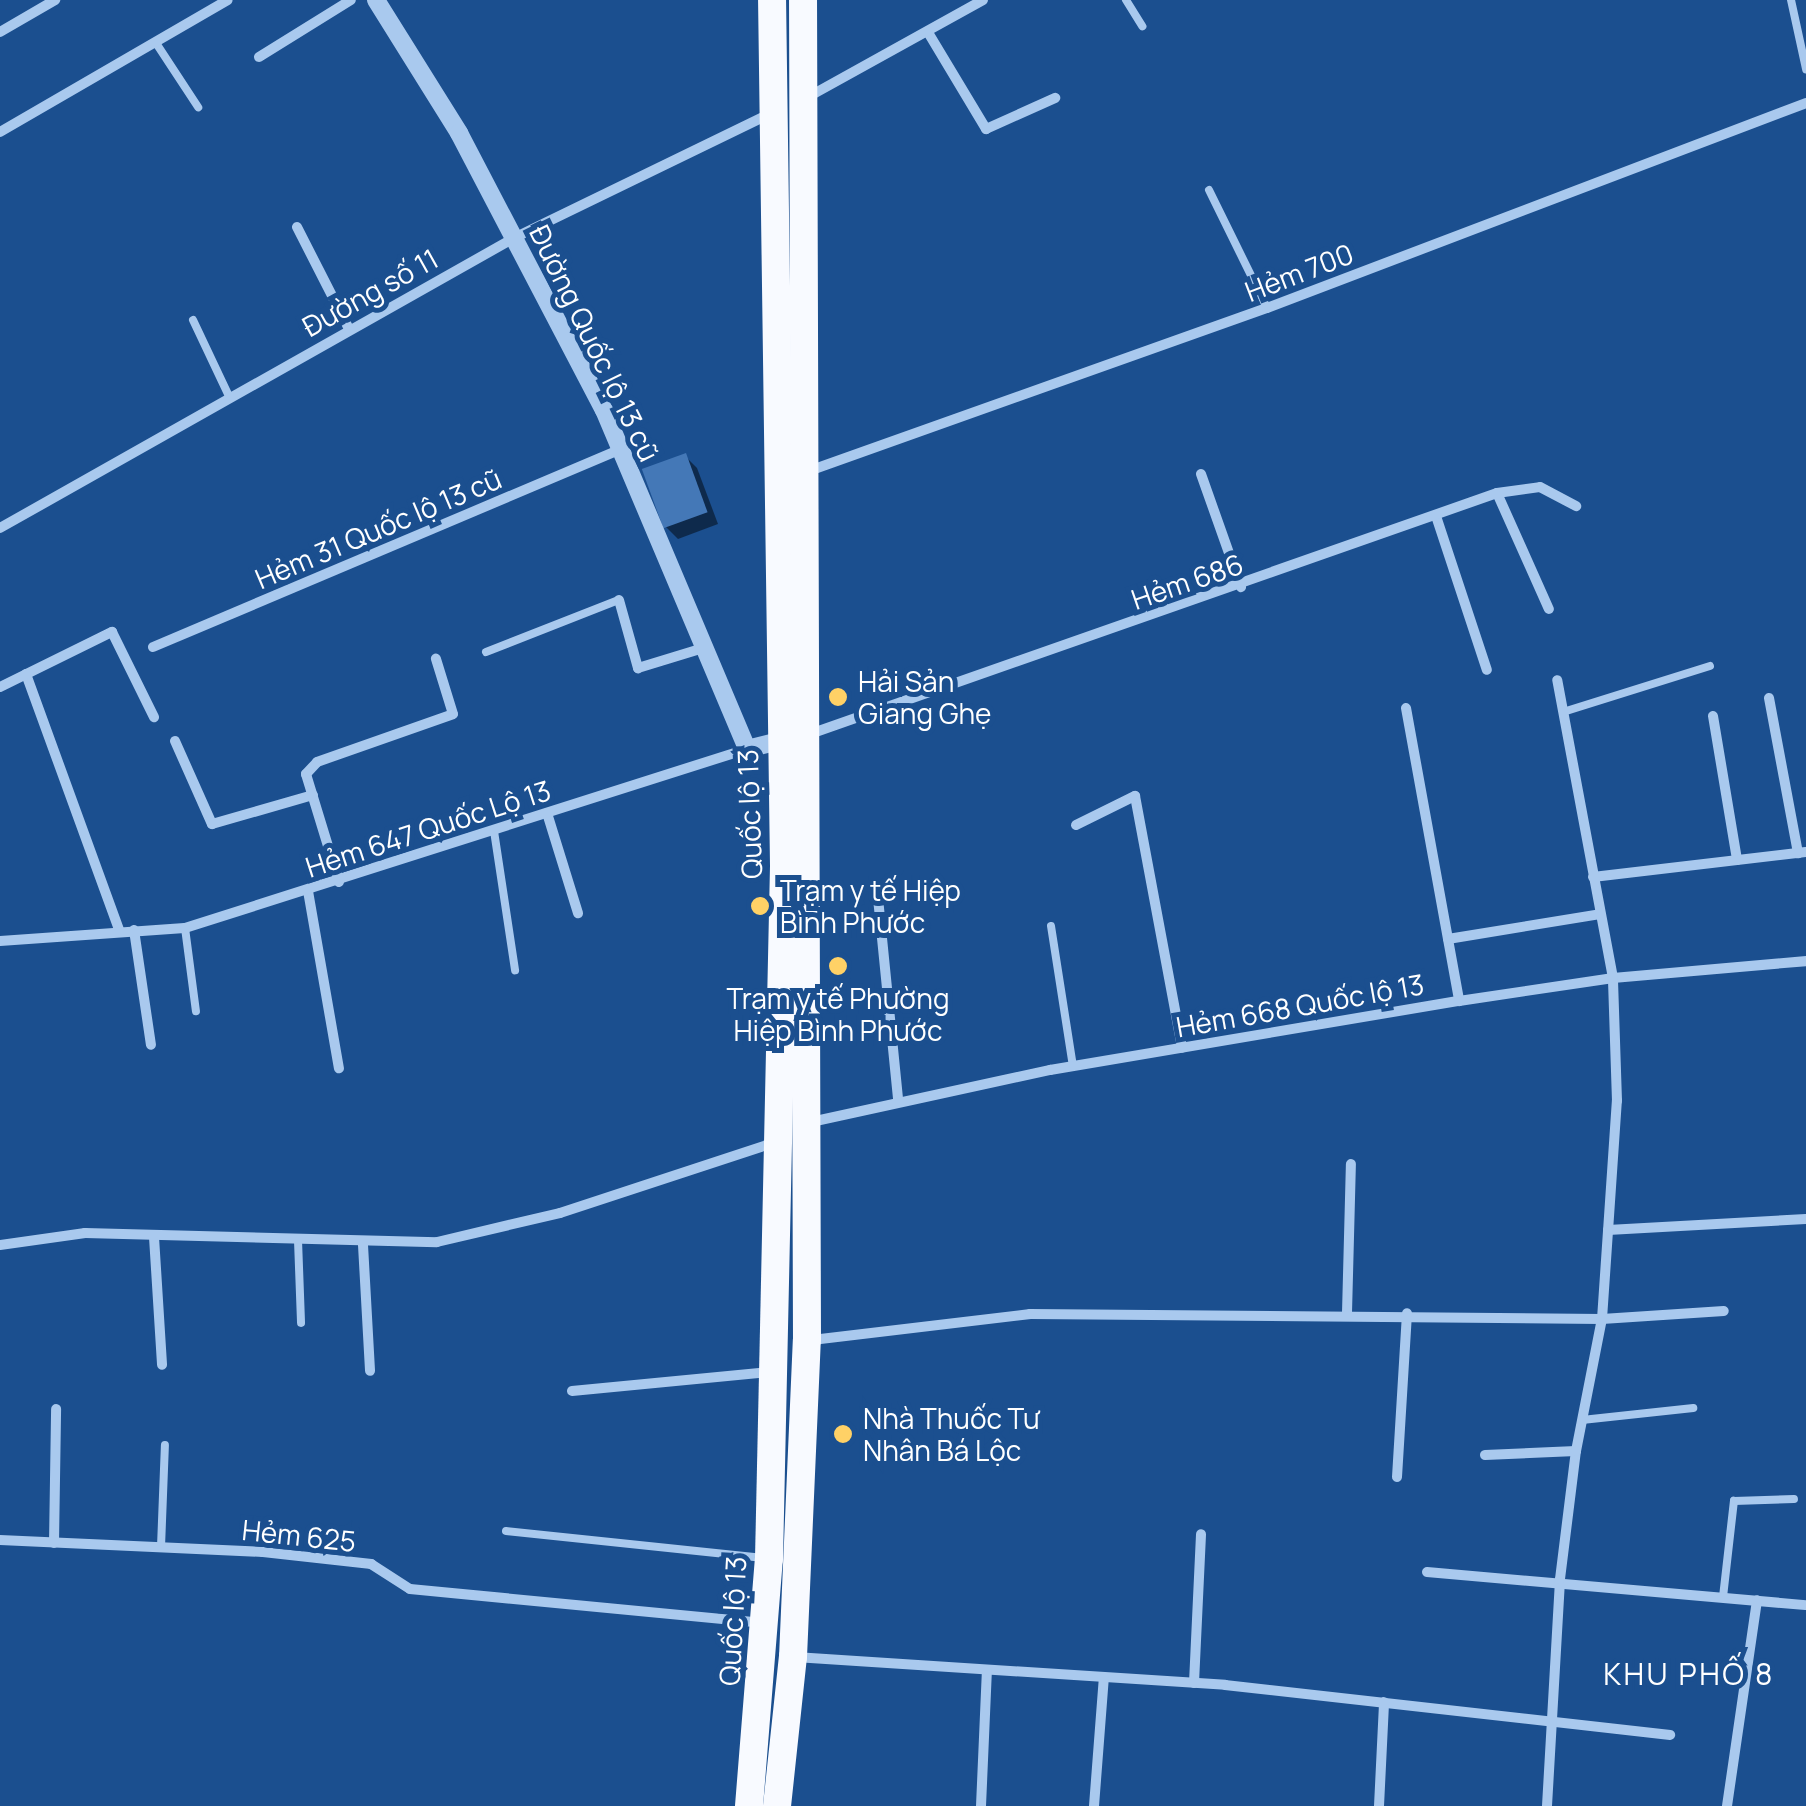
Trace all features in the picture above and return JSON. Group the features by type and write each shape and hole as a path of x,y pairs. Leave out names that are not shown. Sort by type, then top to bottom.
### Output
{"highway":[{"name":"Quốc lộ 13","path":"749,1806 769,1559 784,866 779,741 772,0"},
{"name":"Quốc lộ 13","path":"777,1806 793,1656 807,1340 809,734 804,0"},
{"path":"779,741 809,734"}],"street":[{"path":"0,32 54,0"},
{"path":"0,132 228,0"},
{"path":"259,57 351,0"},
{"name":"Đường Quốc lộ 13 cũ","path":"376,0 460,133 514,238 619,450 700,649 747,749"},
{"path":"803,100 929,34 983,0"},
{"path":"929,34 986,129 1055,98"},
{"name":"Hẻm 700","path":"805,473 1267,308 1806,103"},
{"name":"Đường số 11","path":"0,528 514,238 771,113"},
{"path":"297,226 349,330"},
{"name":"Hẻm 31 Quốc lộ 13 cũ","path":"153,648 619,450"},
{"path":"1200,474 1240,586"},
{"name":"Hẻm 686","path":"809,734 1498,493 1540,488 1576,506"},
{"path":"1498,493 1550,608"},
{"path":"1436,516 1486,670"},
{"path":"619,600 638,668 700,649"},
{"path":"0,687 112,632 154,717"},
{"path":"339,882 306,774 317,762 453,714 436,659"},
{"path":"26,674 119,930"},
{"path":"1548,1806 1548,1719 1560,1580 1576,1451 1602,1320 1618,1101 1613,978 1557,680"},
{"path":"1594,876 1802,853 1769,698"},
{"path":"1406,708 1459,1002"},
{"path":"1713,716 1737,860"},
{"path":"174,741 212,824 312,795"},
{"path":"747,749 779,741"},
{"name":"Hẻm 647 Quốc Lộ 13","path":"0,941 77,940 119,930 185,928 747,749"},
{"path":"1076,825 1135,796 1182,1048"},
{"path":"547,813 578,913"},
{"path":"877,888 898,1100"},
{"path":"308,891 339,1068"},
{"path":"1448,939 1600,914"},
{"path":"134,930 151,1045"},
{"name":"Hẻm 668 Quốc lộ 13","path":"806,1123 898,1100 1073,1066 1459,1002 1613,978 1806,962"},
{"path":"0,1245 84,1233 363,1244 437,1242 560,1213 778,1142"},
{"path":"1347,1314 1351,1164"},
{"path":"1608,1230 1806,1219"},
{"path":"154,1237 162,1365"},
{"path":"363,1244 370,1371"},
{"path":"807,1340 1030,1314 1407,1314 1602,1320 1724,1311"},
{"path":"1398,1478 1407,1314"},
{"path":"572,1391 775,1371"},
{"path":"54,1543 56,1409"},
{"path":"1486,1456 1576,1451"},
{"path":"1194,1683 1201,1534"},
{"name":"Hẻm 625","path":"0,1540 161,1547 371,1564 410,1590 765,1624"},
{"path":"1427,1572 1560,1580 1806,1606"},
{"path":"1727,1806 1757,1600"},
{"path":"793,1656 1194,1683 1670,1735"},
{"path":"981,1806 988,1670"},
{"path":"1094,1806 1104,1677"},
{"path":"1379,1806 1384,1702"}],"lane":[{"path":"1126,0 1142,26"},
{"path":"1791,0 1806,69"},
{"path":"156,43 198,107"},
{"path":"1209,190 1267,308"},
{"path":"193,320 229,396"},
{"path":"486,652 619,600"},
{"path":"1563,712 1710,666"},
{"path":"494,831 514,970"},
{"path":"1051,926 1073,1066"},
{"path":"185,928 196,1010"},
{"path":"298,1240 301,1322"},
{"path":"1582,1420 1693,1408"},
{"path":"161,1547 165,1445"},
{"path":"1723,1596 1734,1501 1794,1499"},
{"path":"506,1531 769,1559"}],"building":[{"path":"686,453 708,512 663,528 642,469"}],"place":[{"name":"Hải Sản Giang Ghẹ","path":"838,697"},
{"name":"Trạm y tế Hiệp Bình Phước","path":"760,906"},
{"name":"Trạm y tế Phường Hiệp Bình Phước","path":"838,966"},
{"name":"Nhà Thuốc Tư Nhân Bá Lộc","path":"843,1434"}],"district":[{"name":"KHU PHỐ 8","path":"1689,1674"}]}
